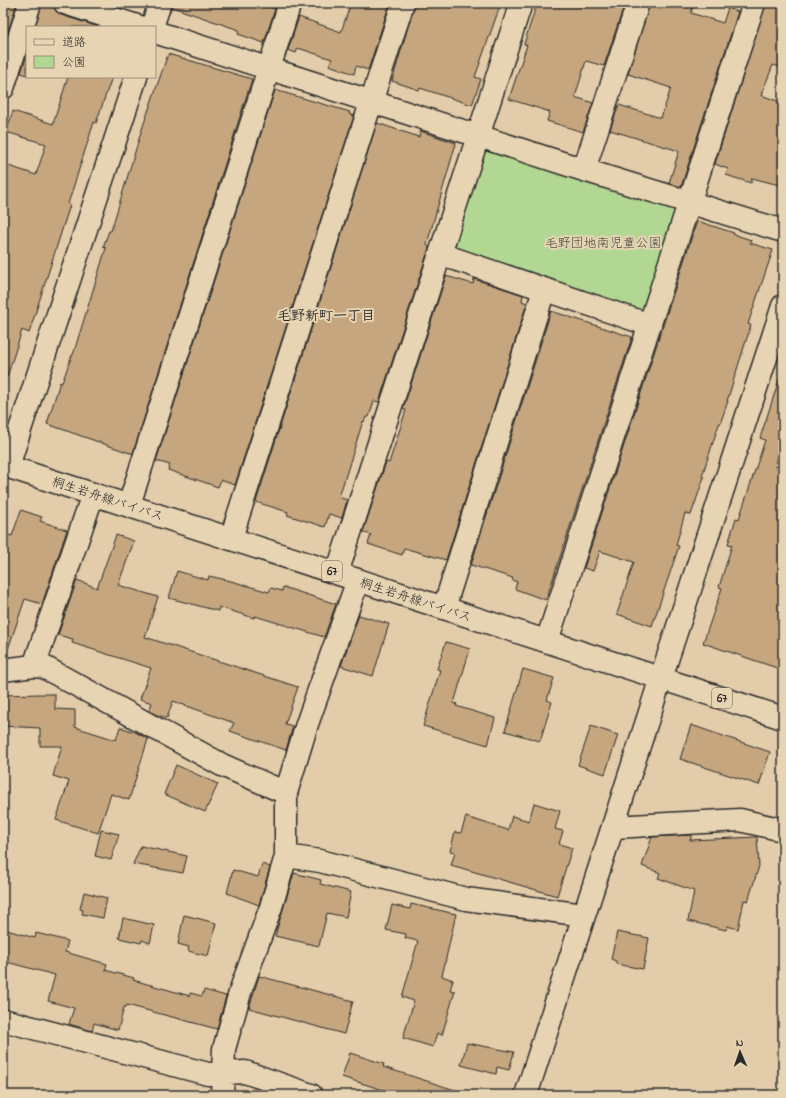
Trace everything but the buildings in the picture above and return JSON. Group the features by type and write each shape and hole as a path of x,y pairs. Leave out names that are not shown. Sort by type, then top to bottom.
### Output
{"street":[{"path":"3,88 30,3"},
{"path":"66,3 137,26"},
{"path":"152,26 160,3"},
{"path":"129,505 290,3"},
{"path":"230,538 403,3"},
{"path":"337,573 521,3"},
{"path":"584,170 638,3"},
{"path":"547,641 754,3"},
{"path":"156,32 688,203 783,231"},
{"path":"6,465 136,78"},
{"path":"440,254 650,325"},
{"path":"444,608 544,290"},
{"path":"526,1095 783,306"},
{"name":"桐生岩舟線バイパス","path":"6,465 661,678 782,713"},
{"path":"34,666 93,494"},
{"path":"222,1095 224,1049 237,1004 271,907 286,856 286,793 307,724 358,580"},
{"path":"3,670 34,666 44,668 222,765 286,793"},
{"path":"614,827 740,820 783,830"},
{"path":"286,856 320,861 466,899 584,915"},
{"path":"3,1020 208,1074 245,1072 311,1095"}],"green space":[{"name":"毛野団地南児童公園","path":"493,148 673,205 676,212 645,310 638,313 453,251 451,242 480,155"}],"district":[{"name":"毛野新町一丁目","path":"326,315"}]}
